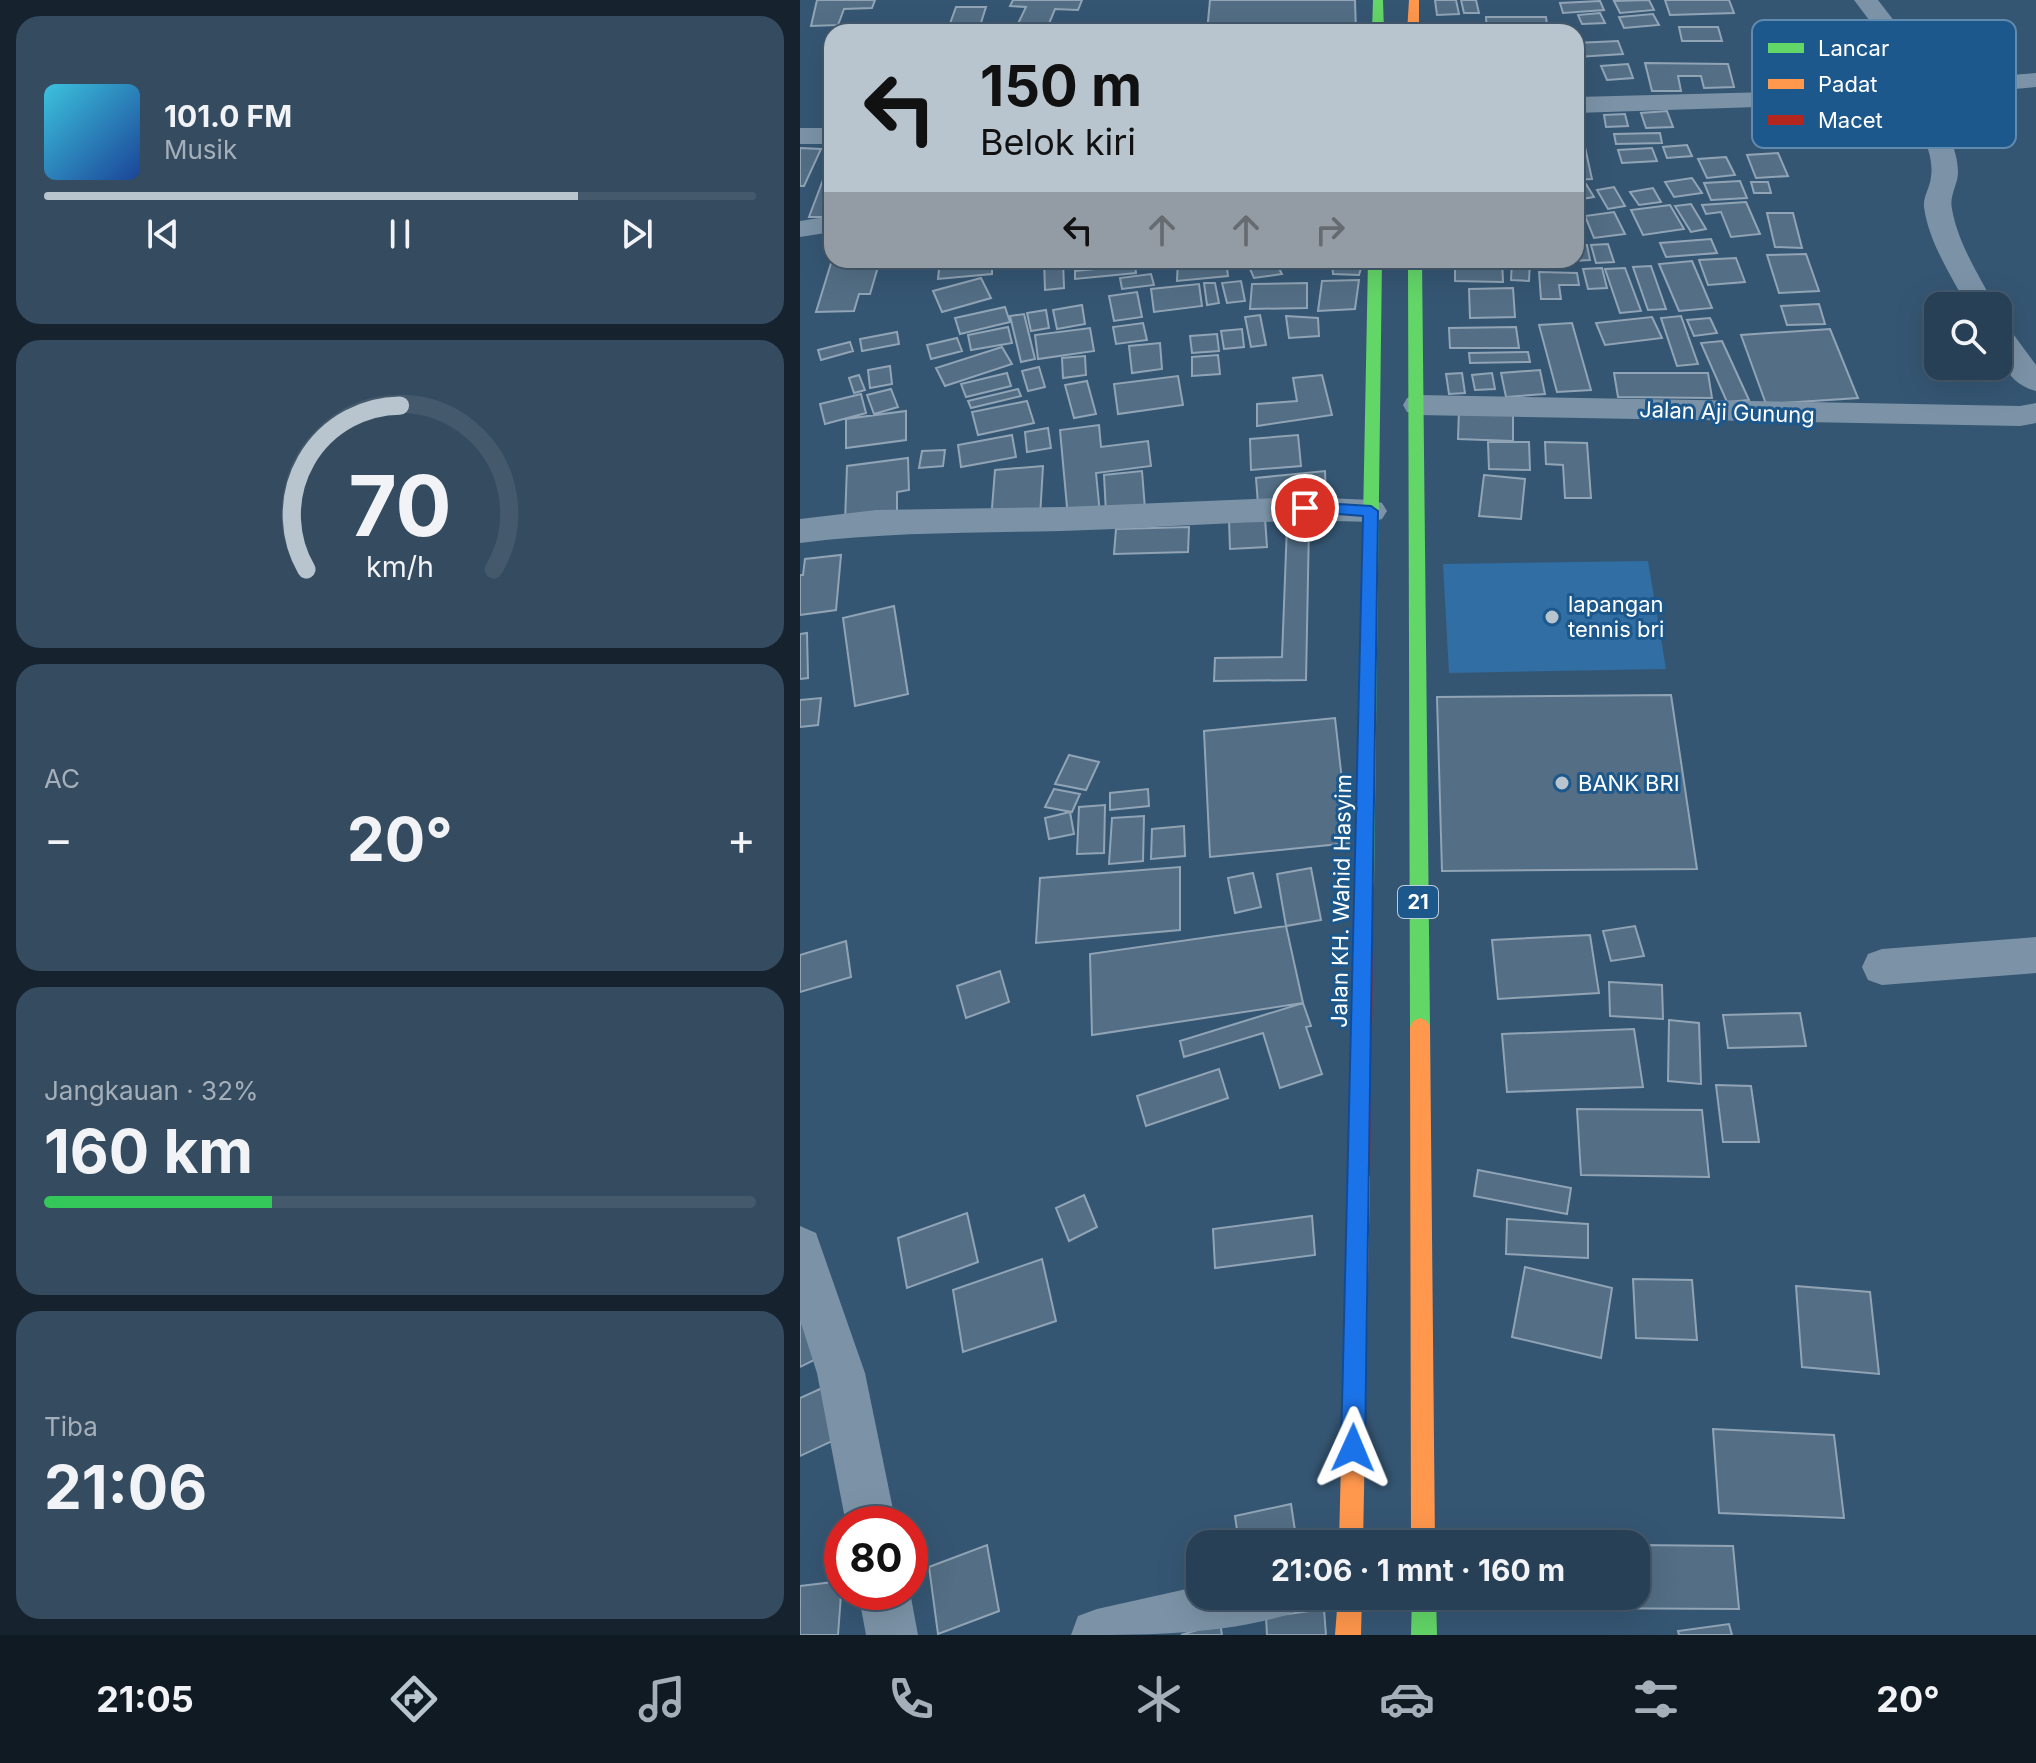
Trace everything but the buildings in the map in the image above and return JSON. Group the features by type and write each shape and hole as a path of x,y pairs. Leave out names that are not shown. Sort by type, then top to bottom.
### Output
{"highway":[{"path":"1378,0 1378,24"},
{"path":"1413,24 1414,0"},
{"name":"Jalan KH. Wahid Hasyim","path":"1375,268 1371,511 1393,681 1423,1530"},
{"name":"Jalan KH. Wahid Hasyim","path":"1352,1530 1393,681 1418,405 1415,268"},
{"path":"1348,1635 1349,1610"},
{"path":"1424,1610 1424,1635"}],"street":[{"path":"1866,0 1881,20"},
{"path":"2016,82 2036,80"},
{"path":"1584,105 1752,101"},
{"path":"800,136 824,136"},
{"path":"1939,148 1945,179 1937,191 1938,209 1951,246 1974,292"},
{"path":"800,229 824,225"},
{"path":"2012,353 2029,377 2036,381"},
{"name":"Jalan Aji Gunung","path":"1418,405 1835,415 2020,416 2036,413"},
{"path":"800,531 876,522 1063,519 1246,509 1371,511"},
{"path":"1882,967 2036,955"},
{"path":"800,1249 841,1373 867,1506"},
{"path":"887,1610 892,1635"},
{"path":"1097,1635 1209,1610"}],"shaded area":[{"name":"lapangan tennis bri","path":"1648,561 1666,669 1449,673 1443,564"}],"traffic: fast":[{"path":"1378,0 1378,24"},
{"path":"1365,886 1375,268"},
{"path":"1415,268 1420,1027"},
{"path":"1424,1610 1424,1635"}],"traffic: slow":[{"path":"1413,24 1414,0"},
{"path":"1420,1027 1423,1530"},
{"path":"1351,1530 1359,1175"},
{"path":"1348,1635 1349,1610"}],"traffic: jam":[{"path":"1359,1175 1365,886"}],"place":[{"name":"lapangan tennis bri","path":"1552,617"},
{"name":"BANK BRI","path":"1562,783"}],"route":[{"path":"1305,508 1371,511 1353,1448"}]}
